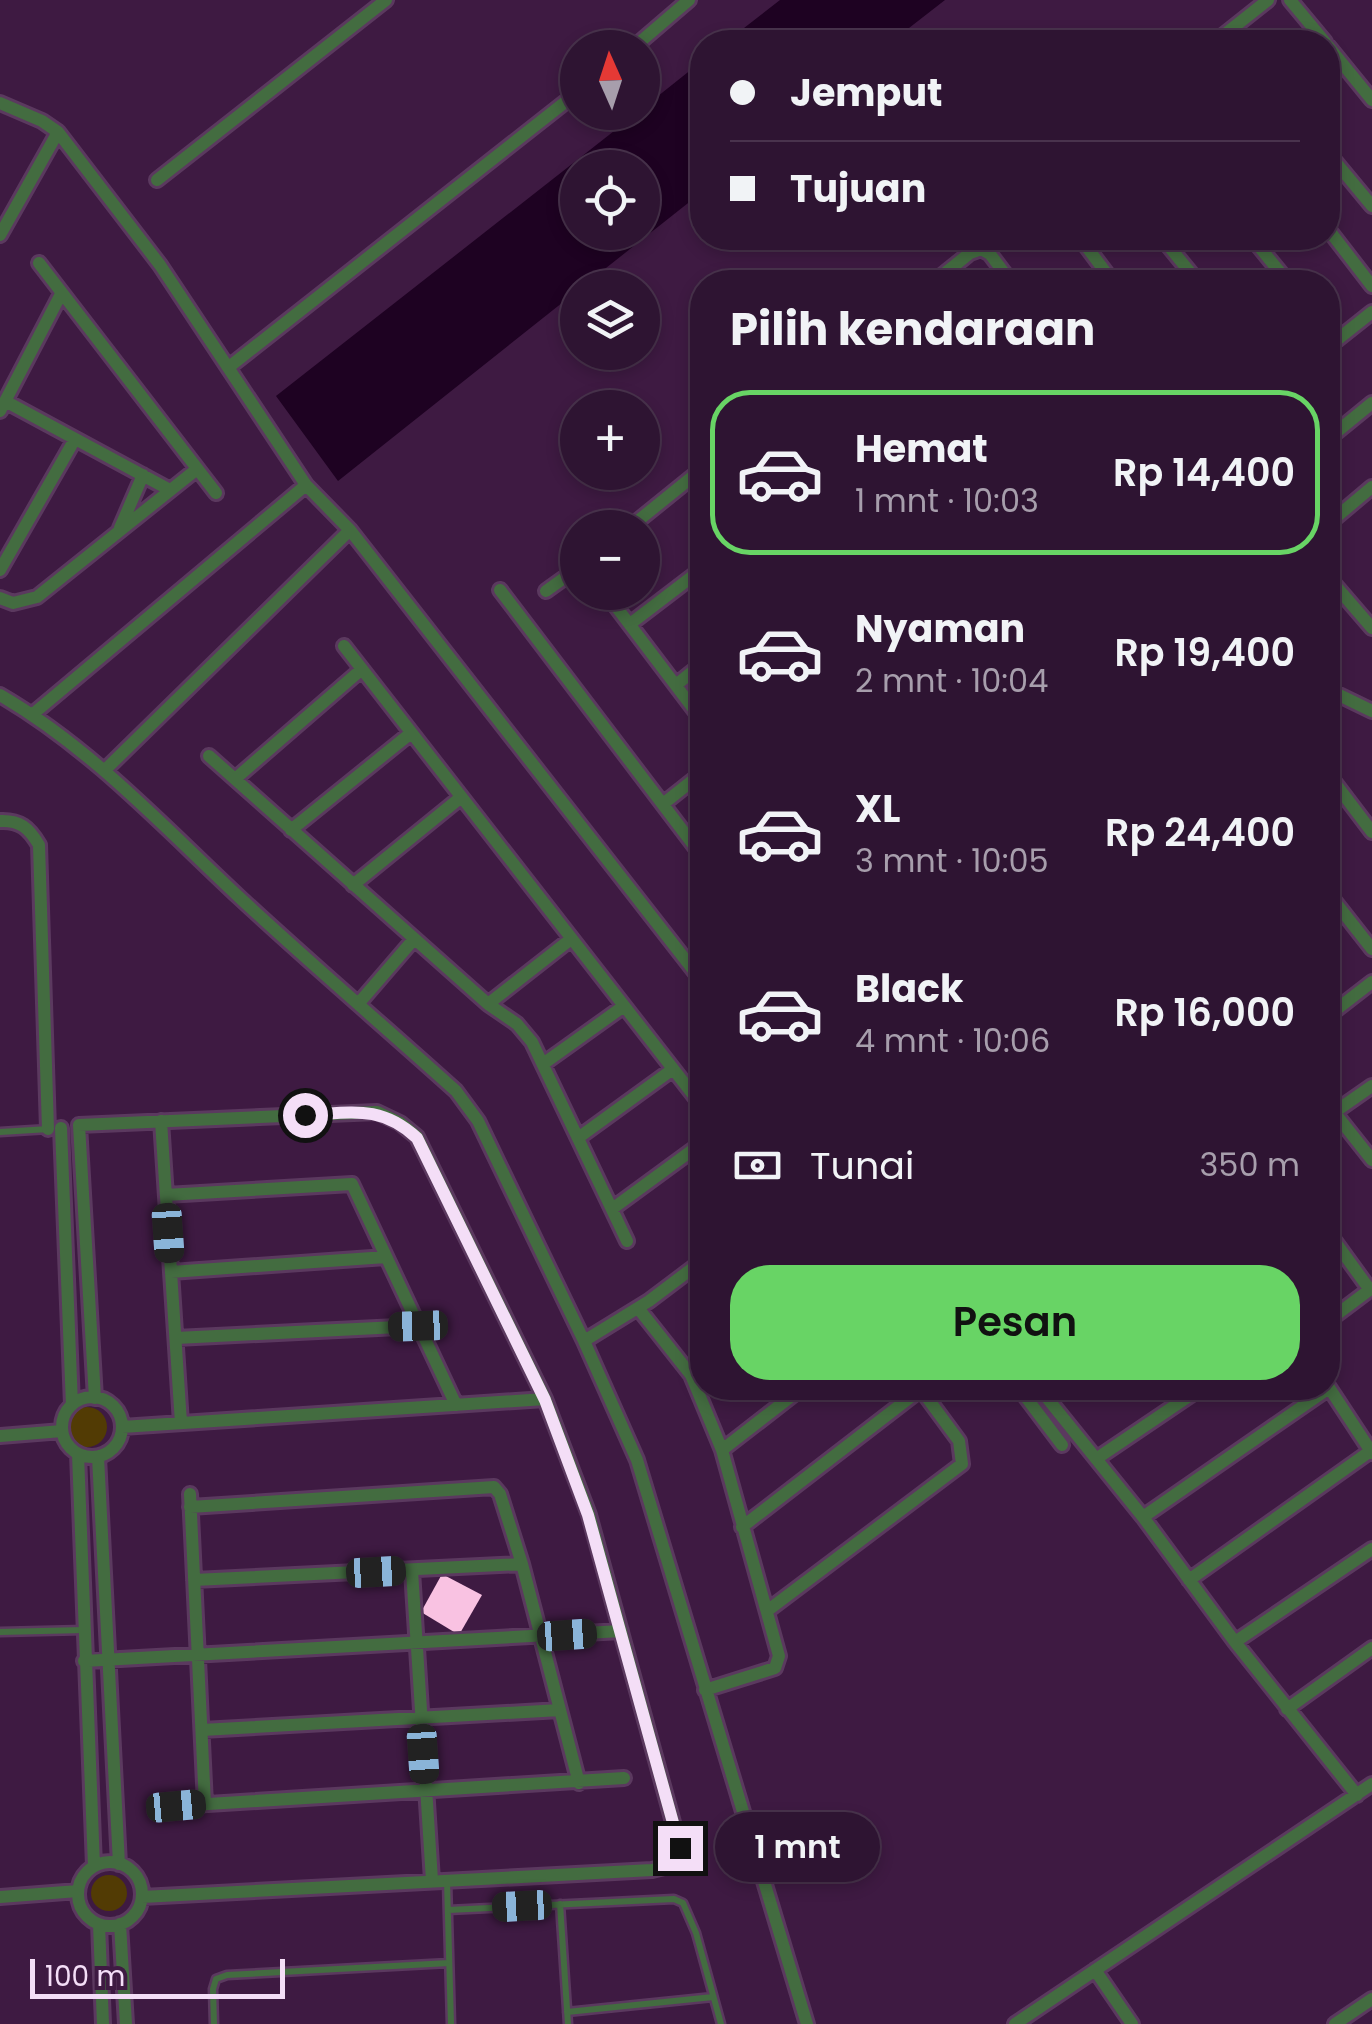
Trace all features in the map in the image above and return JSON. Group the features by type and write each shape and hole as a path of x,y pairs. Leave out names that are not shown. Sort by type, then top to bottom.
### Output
{"street":[{"path":"158,180 386,0"},
{"path":"653,30 689,0"},
{"path":"1239,30 1268,0"},
{"path":"1290,0 1315,30"},
{"path":"1340,61 1372,100"},
{"path":"0,103 42,120 58,132 160,265 306,485 350,530 690,966"},
{"path":"229,367 560,106"},
{"path":"0,235 58,132"},
{"path":"1340,167 1372,206"},
{"path":"1340,245 1372,286"},
{"path":"948,270 977,250"},
{"path":"983,250 1002,270"},
{"path":"1172,250 1188,270"},
{"path":"1262,250 1278,270"},
{"path":"38,263 216,493"},
{"path":"62,294 2,406 75,438 170,490"},
{"path":"1340,333 1372,312"},
{"path":"1340,430 1372,403"},
{"path":"0,570 75,438"},
{"path":"0,598 14,603 37,597 197,469"},
{"path":"118,532 142,475"},
{"path":"651,510 690,479"},
{"path":"33,714 306,485"},
{"path":"1340,516 1369,495"},
{"path":"104,770 350,530"},
{"path":"630,624 690,577"},
{"path":"546,590 560,580"},
{"path":"500,590 690,840"},
{"path":"1340,591 1372,628"},
{"path":"619,610 690,704"},
{"path":"344,646 690,1091"},
{"path":"235,779 362,669"},
{"path":"676,685 690,674"},
{"path":"0,695 33,714 104,770 242,900 456,1091 478,1121 638,1460 807,2024"},
{"path":"1340,696 1372,711"},
{"path":"292,830 411,733"},
{"path":"210,756 532,1042 627,1241"},
{"path":"664,804 690,783"},
{"path":"353,884 460,798"},
{"path":"1340,799 1372,832"},
{"path":"0,822 14,821 30,830 39,845 72,1405 62,1421 62,1431 70,1448 78,1454 98,1457 116,1446 122,1427 115,1408 95,1398 72,1405"},
{"path":"1340,908 1372,949"},
{"path":"359,1003 414,939"},
{"path":"488,1004 571,939"},
{"path":"1340,1006 1372,982"},
{"path":"543,1064 624,1006"},
{"path":"578,1138 673,1070"},
{"path":"1340,1109 1372,1086"},
{"path":"95,1398 79,1125 377,1112 400,1122 417,1138 545,1400 588,1515 680,1848 672,1865 652,1870 142,1897"},
{"path":"161,1121 181,1423"},
{"path":"1340,1125 1372,1160"},
{"path":"612,1209 690,1152"},
{"path":"166,1195 352,1184 456,1405"},
{"path":"1340,1248 1371,1289 1340,1312"},
{"path":"171,1272 386,1257"},
{"path":"584,1341 690,1270"},
{"path":"638,1308 690,1364"},
{"path":"176,1338 418,1326"},
{"path":"122,1427 545,1400"},
{"path":"705,1690 775,1668 780,1656 706,1400"},
{"path":"722,1450 787,1400"},
{"path":"742,1527 905,1400"},
{"path":"768,1612 962,1464 959,1441 929,1400"},
{"path":"1029,1400 1062,1445"},
{"path":"1048,1400 1357,1795"},
{"path":"1096,1459 1183,1400"},
{"path":"1143,1517 1310,1400"},
{"path":"1190,1580 1372,1451 1337,1400"},
{"path":"0,1436 62,1431"},
{"path":"78,1454 94,1866"},
{"path":"98,1457 119,1864"},
{"path":"205,1804 190,1501 494,1487 500,1494 522,1564 579,1783"},
{"path":"1235,1642 1372,1548"},
{"path":"194,1580 522,1564"},
{"path":"412,1571 425,1790 440,1880"},
{"path":"84,1661 621,1631"},
{"path":"1287,1708 1372,1648"},
{"path":"202,1730 560,1710"},
{"path":"176,1806 624,1778"},
{"path":"1014,2024 1372,1784"},
{"path":"104,1862 119,1864 139,1880 142,1897 137,1911 120,1924 99,1924 83,1911 80,1881 94,1866 104,1862"},
{"path":"0,1897 78,1891"},
{"path":"99,1924 103,2024"},
{"path":"120,1924 126,2024"},
{"path":"1095,1970 1132,2024"},
{"path":"1336,2024 1372,1999"}],"lane":[{"path":"0,1132 79,1125"},
{"path":"0,1632 84,1630"},
{"path":"440,1880 448,1910 452,2024"},
{"path":"448,1910 674,1899 683,1903 696,1933 721,2024"},
{"path":"560,1904 568,2024"},
{"path":"214,2024 213,1990 216,1979 227,1976 450,1963"},
{"path":"567,2012 714,1997"}],"shaded area":[{"path":"780,0 945,0 906,30 741,30"},
{"path":"690,71 690,202 660,225 660,150 590,150 615,130 660,130 660,94"},
{"path":"560,173 560,250 629,250 603,270 560,270 560,305 338,481 276,396"},
{"path":"87,1407 101,1413 107,1427 101,1441 87,1447 73,1441 67,1427 73,1413"},
{"path":"109,1875 122,1880 127,1893 122,1906 109,1911 96,1906 91,1893 96,1880"}],"building":[{"path":"442,1574 482,1595 459,1635 421,1612"}],"route":[{"path":"305,1115 377,1112 400,1122 417,1138 545,1400 588,1515 680,1848"}]}
